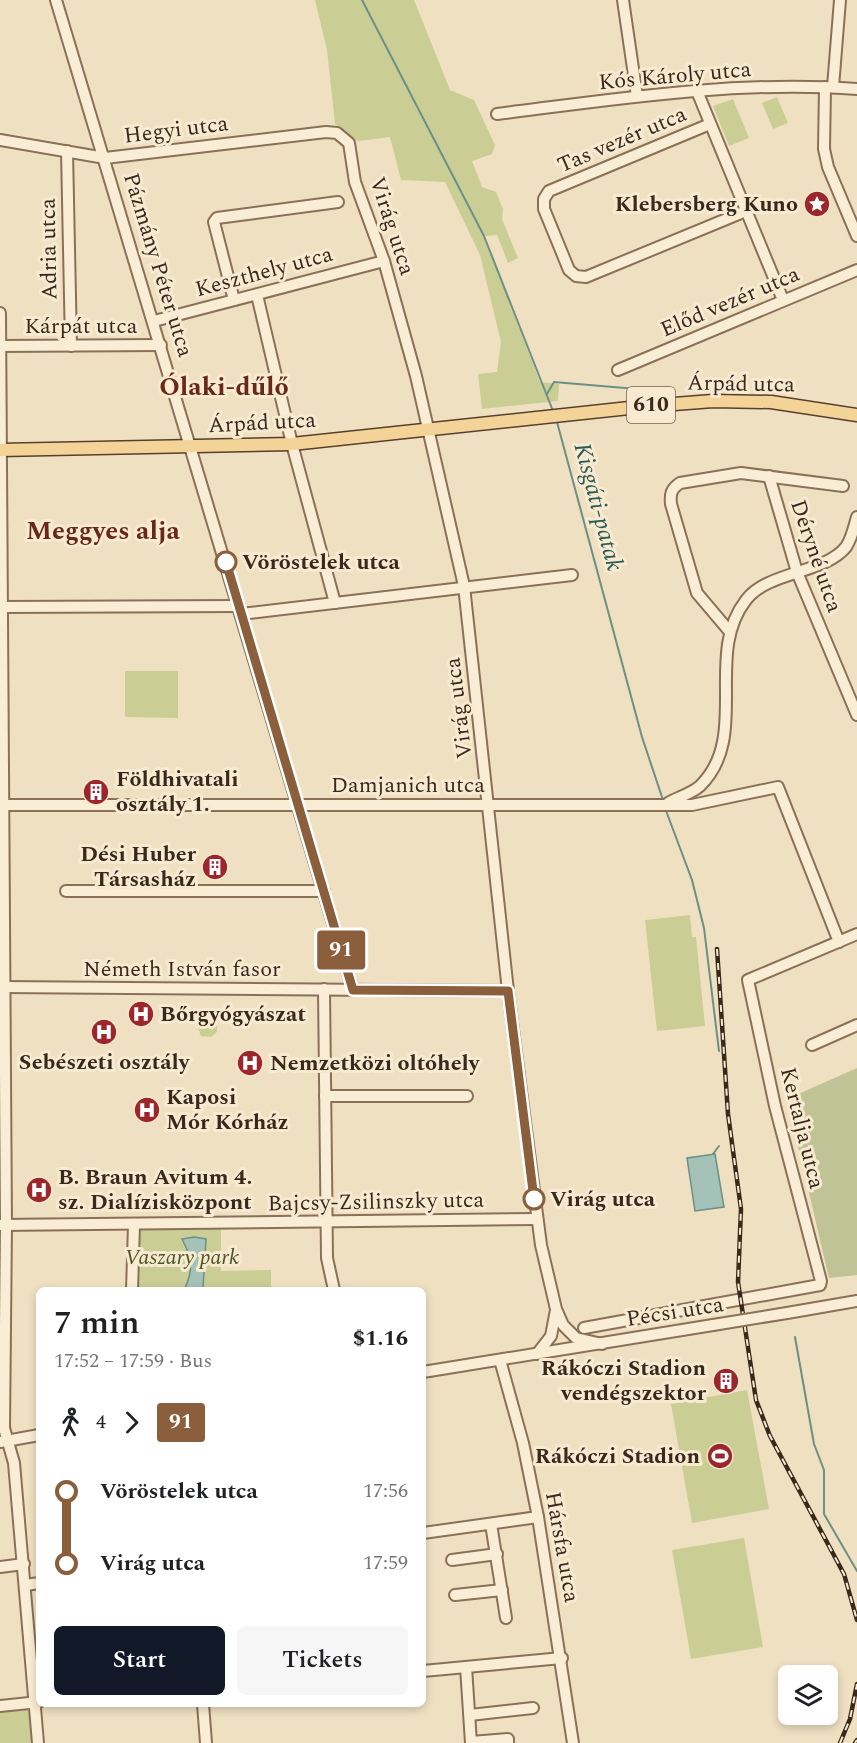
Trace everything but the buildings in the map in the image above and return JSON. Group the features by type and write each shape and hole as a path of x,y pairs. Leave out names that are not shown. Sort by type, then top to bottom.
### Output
{"main road":[{"name":"Árpád utca","path":"1,450 292,444 589,412 735,401 804,406 856,415"}],"street":[{"name":"Pázmány Péter utca","path":"56,0 192,447 353,990"},
{"path":"623,0 637,96"},
{"path":"840,0 829,87 825,149 828,167 857,236"},
{"name":"Kós Károly utca","path":"497,114 637,96 697,91 829,87 857,89"},
{"path":"697,91 783,300"},
{"name":"Tas vezér utca","path":"710,124 549,191 544,199 544,208 568,270 576,276 586,277 746,212"},
{"name":"Hegyi utca","path":"0,140 105,158 326,132 337,133 349,142 351,148"},
{"name":"Virág utca","path":"351,148 355,182 384,261 430,430 464,586 508,991 537,1219 556,1310 570,1334 602,1344"},
{"name":"Adria utca","path":"67,152 71,346"},
{"path":"234,300 214,222 217,218 338,202"},
{"name":"Keszthely utca","path":"154,321 384,261"},
{"name":"Előd vezér utca","path":"618,370 857,270"},
{"path":"257,295 292,444 335,603"},
{"path":"0,313 3,1442 13,1456"},
{"name":"Kárpát utca","path":"0,346 161,345"},
{"path":"730,632 697,593 670,504 670,494 680,483 722,474 769,476 843,486"},
{"name":"Déryné utca","path":"769,476 797,572 857,715"},
{"path":"665,804 698,787 715,767 723,742 725,656 730,632 747,598 760,588 834,556 854,540 857,517"},
{"path":"2,607 240,610 335,603 572,575"},
{"path":"698,787 705,803"},
{"name":"Damjanich utca","path":"1,805 665,804 705,803 778,787 839,942"},
{"path":"66,891 324,891"},
{"path":"839,942 857,934"},
{"name":"Kertalja utca","path":"584,1328 820,1285 821,1281 775,1106 748,980 839,942"},
{"name":"Németh István fasor","path":"2,987 508,991"},
{"path":"324,989 327,1258 333,1287"},
{"path":"812,1045 857,1025"},
{"path":"325,1096 467,1096"},
{"name":"Bajcsy-Zsilinszky utca","path":"3,1225 537,1219"},
{"path":"132,1287 134,1225"},
{"name":"Pécsi utca","path":"426,1372 857,1301"},
{"name":"Virág utca","path":"536,1354 551,1336 556,1310"},
{"name":"Hársfa utca","path":"500,1360 523,1443 538,1517 562,1658 573,1743"},
{"path":"3,1442 36,1436"},
{"path":"22,1439 16,1444 13,1456 36,1691"},
{"path":"426,1533 538,1517"},
{"path":"491,1524 506,1618"},
{"path":"452,1560 497,1554"},
{"path":"0,1567 24,1564"},
{"path":"26,1585 36,1583"},
{"path":"455,1595 502,1590"},
{"path":"426,1671 562,1658"},
{"path":"466,1667 471,1742 508,1739 508,1743"},
{"path":"0,1706 36,1702"},
{"path":"37,1707 38,1743"},
{"path":"203,1707 206,1743"},
{"path":"470,1715 533,1708"}],"green space":[{"path":"315,0 414,0 450,90 474,100 495,145 492,154 472,161 482,187 496,192 503,209 502,219 518,258 508,263 497,235 484,236 540,382 559,384 558,401 482,409 478,374 497,372 501,342 480,255 445,182 401,180 390,137 358,141 335,124 327,50"},
{"path":"777,97 788,123 773,129 762,103"},
{"path":"733,99 749,138 729,146 713,106"},
{"path":"125,671 178,671 178,718 125,717"},
{"path":"690,915 692,937 696,937 705,1026 657,1031 645,920"},
{"path":"216,1008 217,1032 211,1037 201,1036 198,1028 202,1009"},
{"path":"857,1068 857,1275 829,1278 787,1099"},
{"name":"Vaszary park","path":"221,1224 221,1271 271,1270 271,1287 134,1287 134,1225"},
{"name":"Rákóczi Stadion","path":"747,1390 769,1509 692,1523 671,1404"},
{"path":"744,1538 763,1647 691,1659 672,1550"},
{"path":"29,1709 32,1743 0,1743 0,1712"}],"water":[{"path":"715,1154 724,1207 695,1211 687,1158"},
{"path":"194,1237 206,1239 203,1287 185,1287 191,1264 182,1239"}],"waterway":[{"name":"Kisgáti-patak","path":"362,0 484,236 553,411"},
{"path":"547,394 554,382 649,390"},
{"name":"Kisgáti-patak","path":"557,422 642,737 663,800"},
{"name":"Kisgáti-patak","path":"665,808 692,880 704,928 719,1051"},
{"name":"Kisgáti-patak","path":"713,1154 719,1146"},
{"name":"Kisgáti-patak","path":"795,1337 814,1444 824,1470 824,1514 857,1571"}],"railway":[{"path":"717,949 728,1114 741,1209 738,1282 756,1400 770,1436 844,1574 857,1620"},
{"path":"840,1743 850,1719 857,1684"}],"bus line":[{"name":"91","path":"226,562 353,990 508,991 534,1199"}],"place":[{"name":"Klebersberg Kuno","path":"817,204"},
{"name":"Vöröstelek utca","path":"226,562"},
{"name":"Földhivatali osztály 1.","path":"96,792"},
{"name":"Dési Huber Társasház","path":"215,867"},
{"name":"Bőrgyógyászat","path":"141,1014"},
{"name":"Sebészeti osztály","path":"104,1032"},
{"name":"Nemzetközi oltóhely","path":"250,1063"},
{"name":"Kaposi Mór Kórház","path":"147,1110"},
{"name":"B. Braun Avitum 4. sz. Dialízisközpont","path":"39,1190"},
{"name":"Virág utca","path":"534,1199"},
{"name":"Rákóczi Stadion vendégszektor","path":"726,1381"},
{"name":"Rákóczi Stadion","path":"720,1456"}],"district":[{"name":"Ólaki-dűlő","path":"224,387"},
{"name":"Meggyes alja","path":"103,531"}]}
